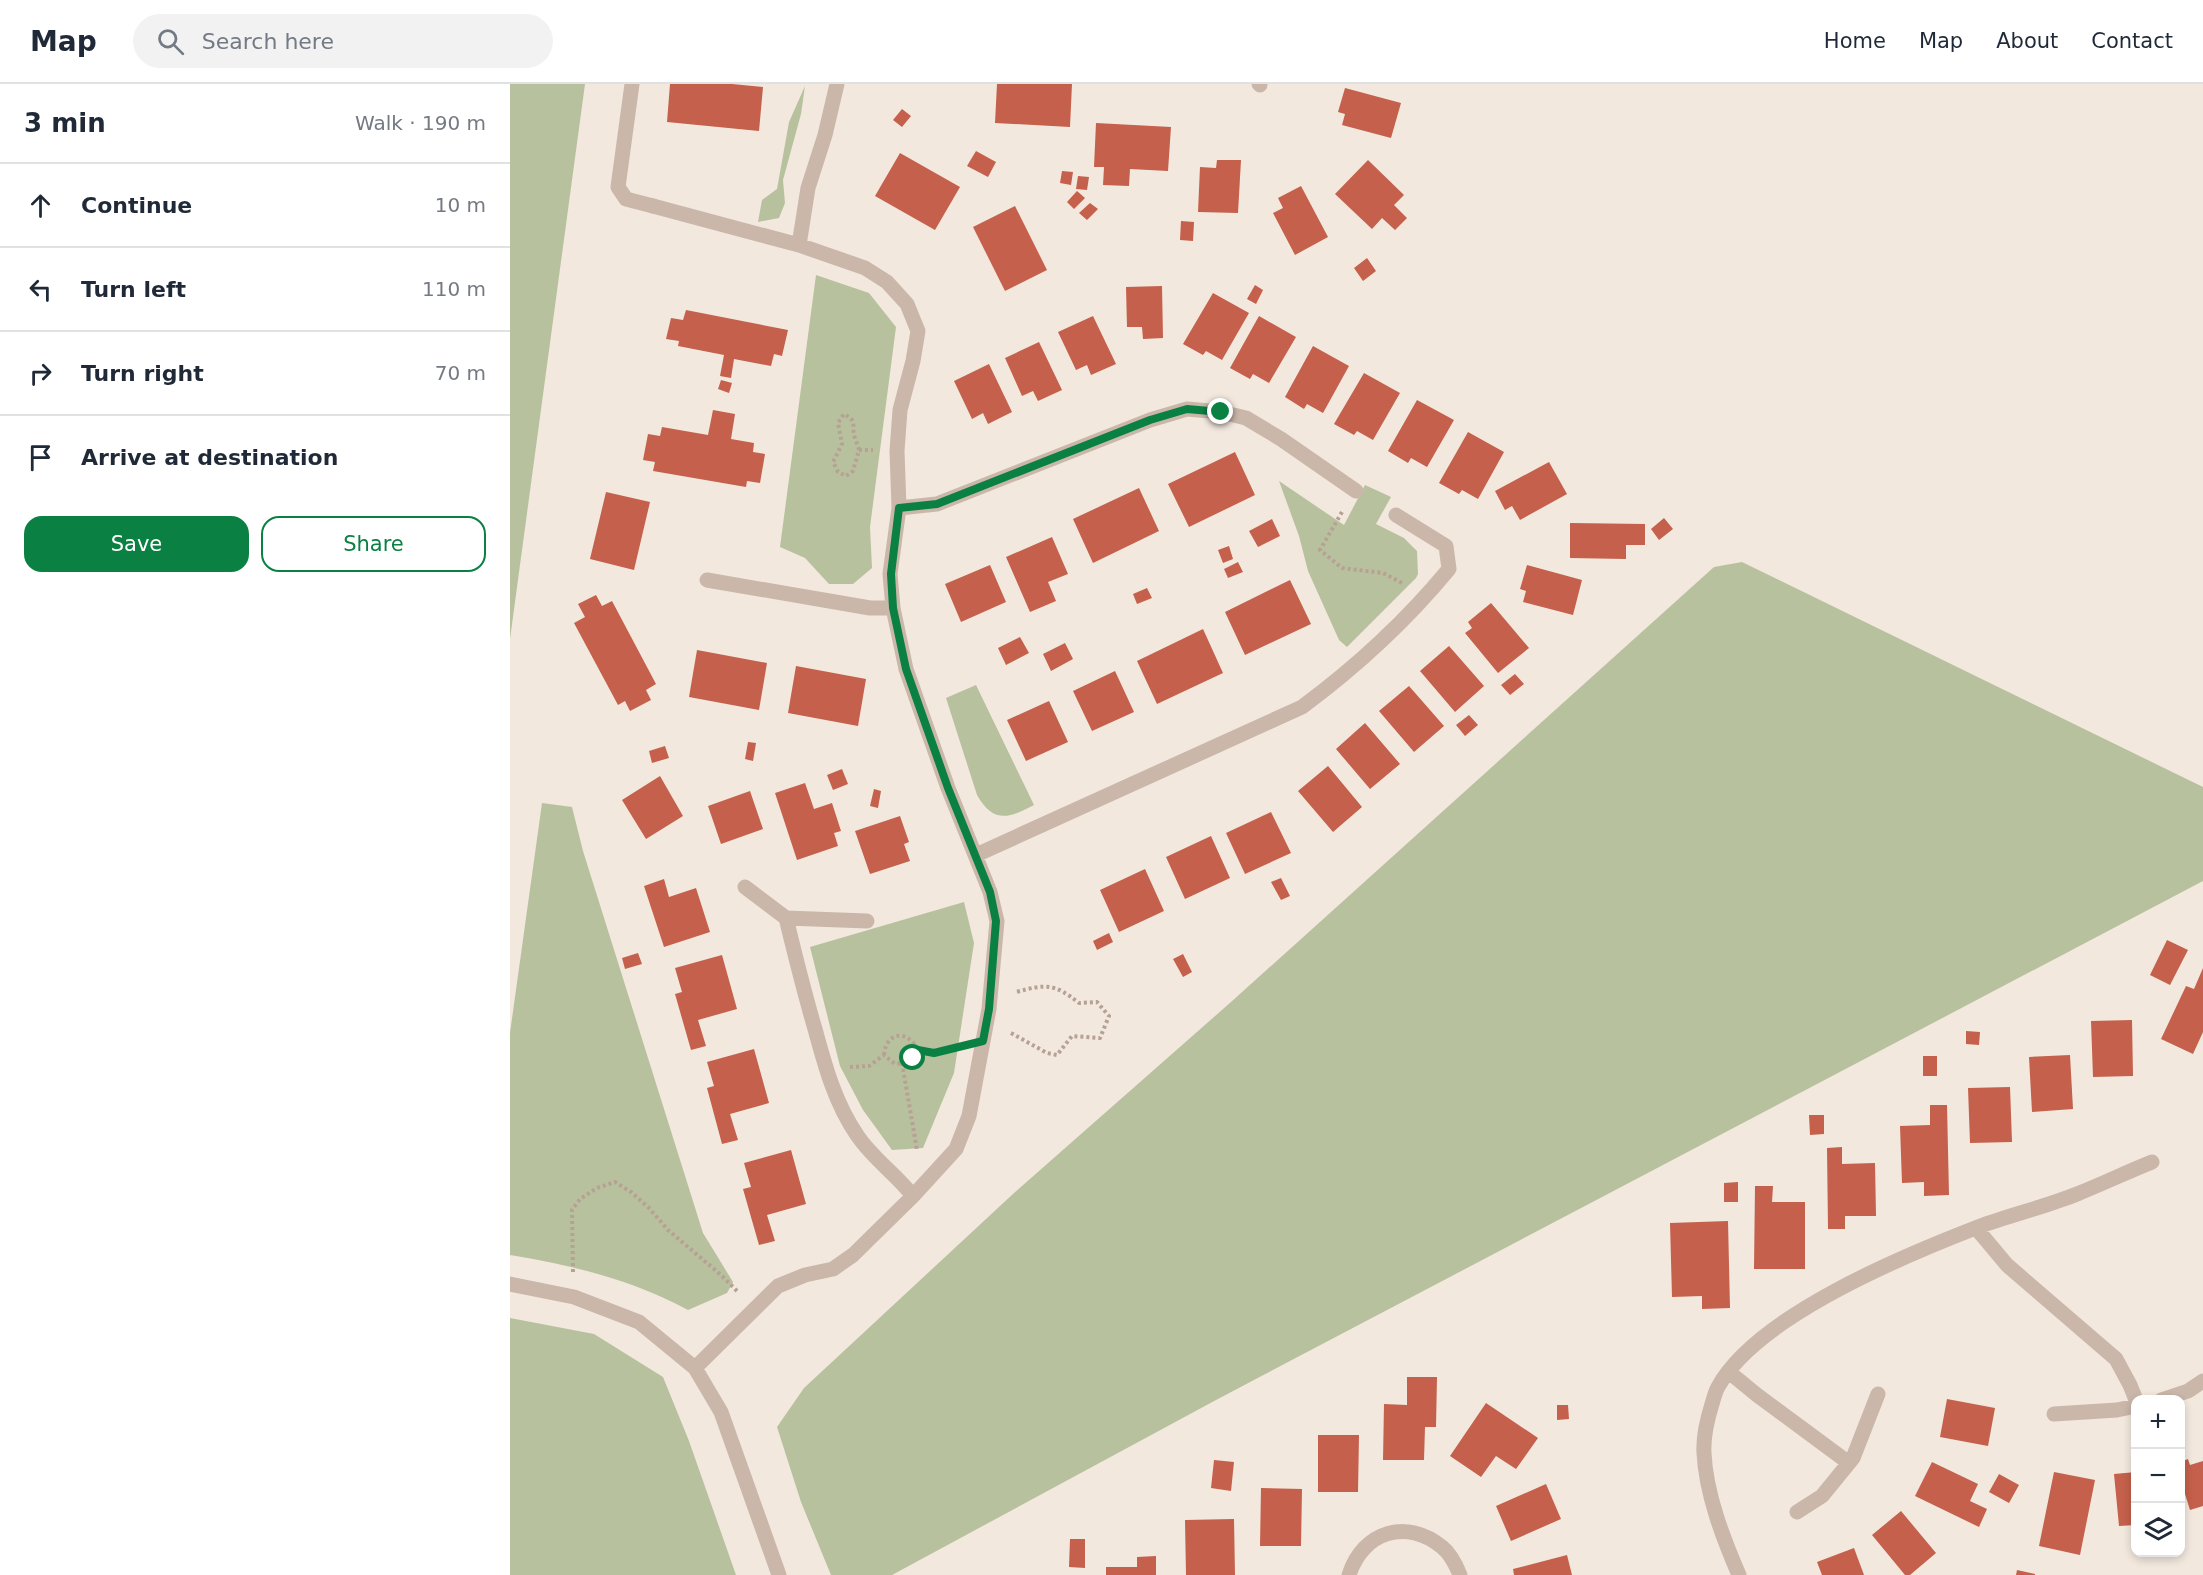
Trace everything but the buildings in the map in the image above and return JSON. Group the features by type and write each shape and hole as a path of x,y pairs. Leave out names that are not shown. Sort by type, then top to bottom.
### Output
{"street":[{"path":"632,84 618,188 626,199 799,246 865,268 887,282 908,304 918,331 900,410 897,451 899,508 891,574 893,608 906,669 948,788 990,892 996,921 989,1009 969,1116 956,1149 913,1196 853,1255 833,1269 805,1275 778,1286 695,1368"},
{"path":"799,246 808,188 825,135 837,84"},
{"path":"899,508 937,504 1150,420 1187,409 1221,412 1246,418 1281,439 1356,491"},
{"path":"976,855 1302,707 1353,666 1422,601 1449,569 1446,546 1396,515"},
{"path":"707,580 870,608 893,608"},
{"path":"745,886 786,918 867,921"},
{"path":"786,918 825,1067 838,1103 858,1136 913,1196"},
{"path":"1739,1575 1724,1541 1710,1489 1704,1453 1707,1421 1717,1387 1739,1358 1768,1332 1813,1303 1869,1274 1976,1228 2077,1194 2152,1162"},
{"path":"1976,1228 2007,1265 2116,1359 2134,1395"},
{"path":"510,1284 574,1297 639,1322 695,1368 721,1412 779,1575"},
{"path":"1729,1372 1849,1463"},
{"path":"2174,1395 2203,1381"},
{"path":"1797,1512 1822,1496 1849,1463 1862,1437 1878,1394"},
{"path":"2054,1414 2131,1407"},
{"path":"1349,1575 1353,1563 1366,1545 1379,1535 1397,1533 1417,1533 1444,1548 1454,1561 1460,1575"}],"path":[{"path":"843,414 851,418 855,424 854,434 859,450 853,471 846,476 838,472 834,462 842,444 838,423 843,414"},
{"path":"859,450 880,451"},
{"path":"1335,523 1320,550 1342,568 1383,573 1407,587 1422,601"},
{"path":"1011,1033 1047,1053 1057,1055 1072,1036 1100,1038 1109,1016 1097,1002 1079,1003 1061,989 1040,986 1016,992"},
{"path":"840,1066 869,1066 884,1055 885,1045 890,1038 898,1035 909,1037 918,1050"},
{"path":"918,1050 934,1053 983,1041"},
{"path":"884,1055 895,1064 902,1064 913,1058 918,1050"},
{"path":"902,1064 917,1150"},
{"path":"574,1297 572,1210 580,1199 597,1188 615,1182 650,1208 668,1230 738,1292"}],"green space":[{"path":"510,84 585,84 510,639"},
{"path":"805,86 801,114 783,180 785,203 779,218 758,222 762,200 777,189 789,122"},
{"path":"816,275 869,293 896,327 870,527 872,568 853,584 829,584 805,558 780,547"},
{"path":"1279,481 1344,525 1365,485 1391,497 1376,524 1404,538 1417,551 1418,574 1416,578 1347,647 1339,640 1308,571 1299,536"},
{"path":"1742,562 2203,787 2203,881 1216,1400 892,1575 831,1575 801,1502 777,1427 804,1388 1014,1193 1231,1002 1714,567"},
{"path":"976,685 1034,805 1009,815 995,814 983,804 977,795 946,698"},
{"path":"542,803 572,807 583,851 703,1233 733,1282 727,1293 688,1310 646,1290 602,1275 510,1255 510,1033"},
{"path":"964,902 974,943 954,1073 923,1148 892,1150 863,1110 840,1066 810,947"},
{"path":"510,1318 594,1334 663,1377 689,1441 736,1575 510,1575"}],"route":[{"path":"913,1058 918,1050 934,1053 983,1041 989,1009 996,921 990,892 948,788 906,669 893,608 891,574 899,508 937,504 1150,420 1187,409 1221,412"}]}
